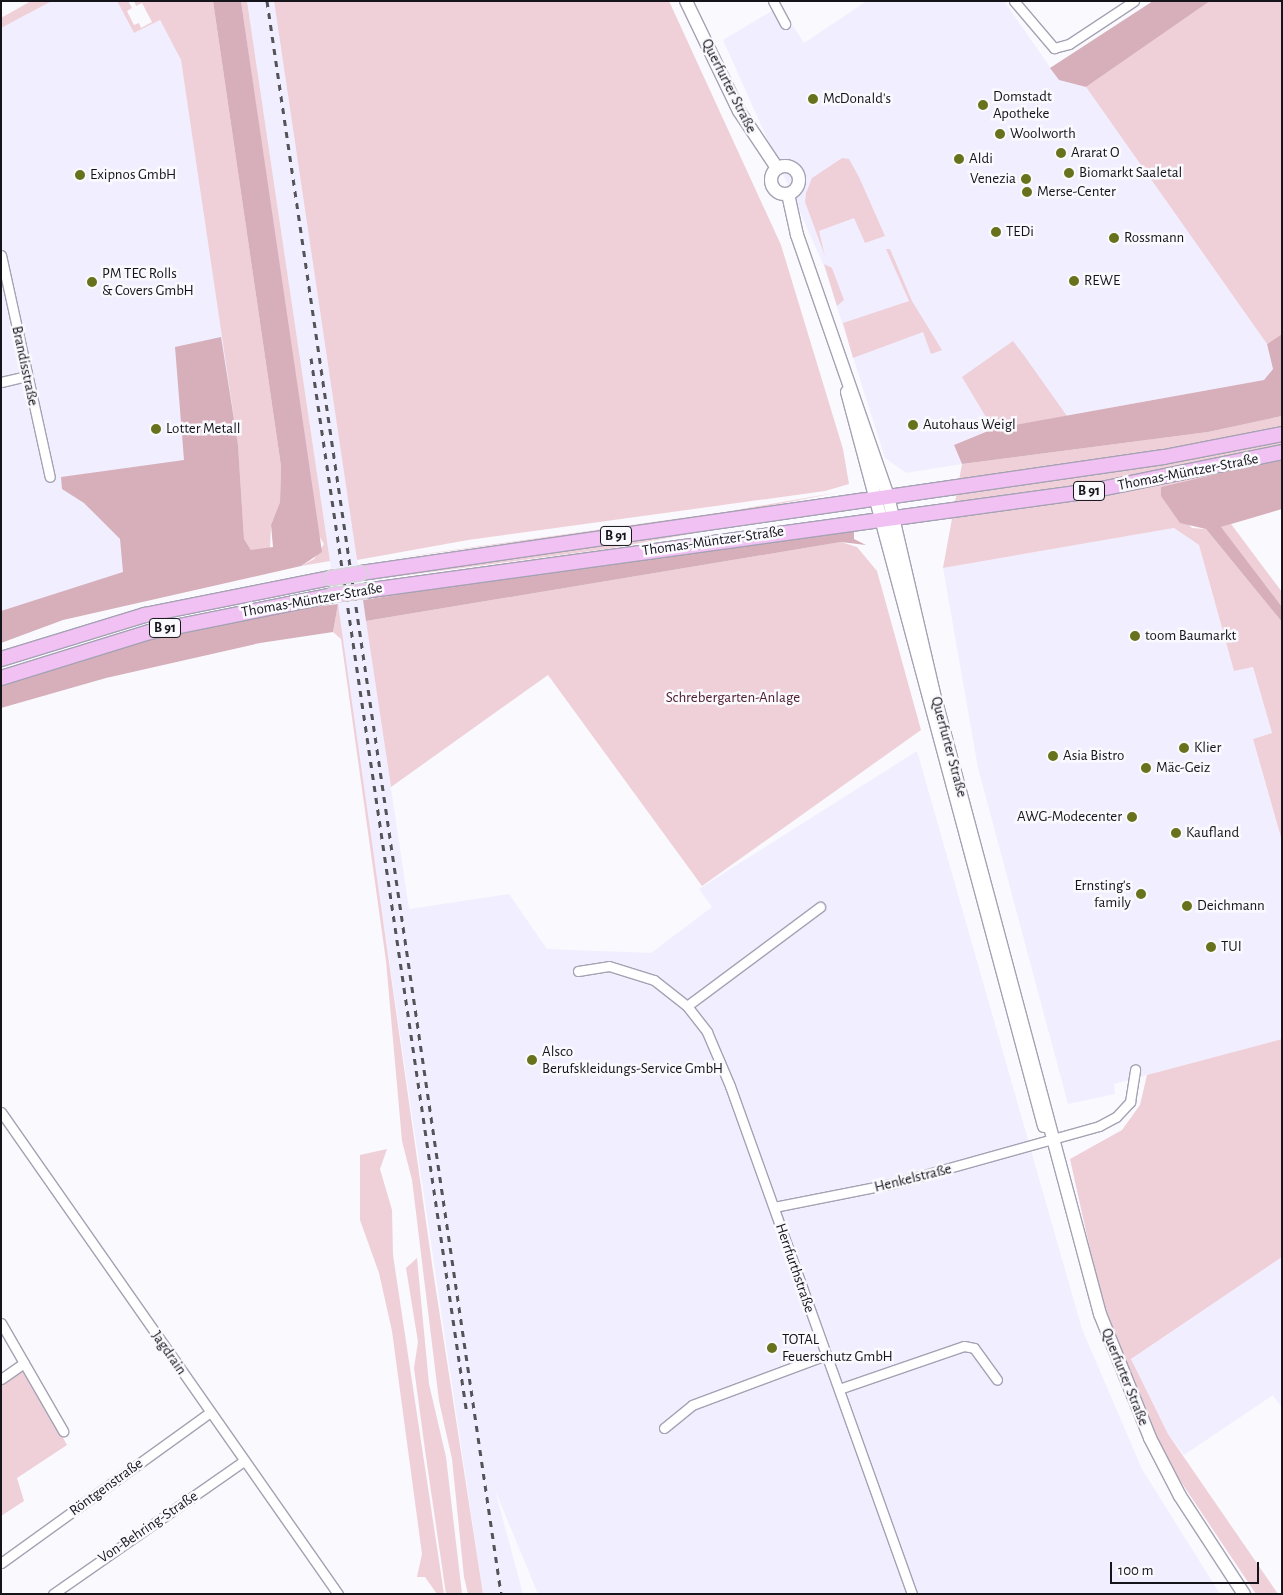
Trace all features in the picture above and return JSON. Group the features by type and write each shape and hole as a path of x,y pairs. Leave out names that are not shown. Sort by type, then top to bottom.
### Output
{"main road":[{"name":"Querfurter Straße","path":"686,1 739,111 777,168"},
{"path":"788,165 799,175 796,189 788,194 773,187 771,178 777,168 788,165"},
{"name":"Querfurter Straße","path":"788,194 840,358 888,496 1050,1140 1090,1283 1127,1389 1180,1496 1244,1594"},
{"name":"Querfurter Straße","path":"840,358 877,519 1036,1106 1050,1140"},
{"name":"Thomas-Müntzer-Straße","path":"1,659 145,615 331,578 1164,456 1282,434"},
{"name":"Thomas-Müntzer-Straße","path":"1,678 150,632 333,595 1129,484 1282,452"}],"street":[{"path":"773,1 785,24"},
{"path":"1014,1 1054,48 1069,44 1134,1"},
{"name":"Brandisstraße","path":"1,255 50,477"},
{"path":"1,382 27,376"},
{"path":"687,1006 820,907"},
{"name":"Herrfurthstraße","path":"578,971 609,966 654,980 687,1006 721,1062 912,1594"},
{"path":"1050,1140 1116,1117 1135,1091 1135,1069"},
{"name":"Jagdrain","path":"1,1112 336,1593"},
{"name":"Henkelstraße","path":"774,1207 894,1183 1050,1140"},
{"path":"1,1323 63,1431"},
{"path":"839,1390 964,1346 974,1348 997,1380"},
{"path":"664,1428 692,1405 826,1355"},
{"path":"1,1379 24,1363"},
{"name":"Röntgenstraße","path":"1,1563 210,1412"},
{"name":"Von-Behring-Straße","path":"53,1594 244,1461"}],"shaded area":[{"path":"52,1 117,1 134,33 160,20 181,60 257,541 1,612 1,28"},
{"path":"213,1 241,1 322,552 301,566 63,620 1,643 1,611 123,572 120,539 84,503 62,489 61,477 184,460 175,347 221,337 238,445 244,539 251,550 273,547 271,525 280,502 281,466"},
{"path":"247,1 274,1 409,909 509,894 547,949 651,953 712,907 699,889 917,751 1082,1329 1142,1469 1220,1594 538,1594 495,1490 523,1594 483,1594"},
{"path":"867,1 1004,1 1059,80 1086,87 1267,344 1273,369 1264,380 993,429 954,445 962,464 906,473 885,458 824,266 723,40 780,6 804,43"},
{"path":"1153,1 1210,1 1086,87 1059,80 1050,68"},
{"path":"1282,334 1282,416 1208,432 962,464 954,445 993,429 1264,380 1273,369 1267,344"},
{"path":"1282,459 1282,509 1221,527 1282,607 1282,622 1206,529 1180,523 1161,496 1161,487"},
{"path":"1174,528 1199,545 1234,670 1253,667 1272,733 1253,739 1282,841 1282,1039 1114,1084 1115,1094 1068,1104 978,768 943,568"},
{"path":"854,531 854,539 866,545 841,542 366,621 363,600 600,563"},
{"path":"338,604 333,632 260,643 106,678 1,708 1,684 137,639 233,617"},
{"path":"1282,1257 1282,1408 1273,1395 1184,1455 1168,1434 1131,1359"}],"green space":[{"path":"31,1 52,1 1,28 1,18"},
{"path":"117,1 128,1 132,8 127,11 134,25 139,23 141,28 152,22 142,3 136,6 134,1 213,1 281,466 280,502 271,525 270,550 251,550 244,539 238,445 181,60 160,20 134,33"},
{"path":"241,1 247,1 330,561 301,566 314,559 324,544 317,533"},
{"path":"274,1 669,1 781,245 843,449 849,484 825,491 468,540 357,560"},
{"path":"1210,1 1282,1 1282,334 1267,344 1086,87"},
{"path":"842,158 849,159 859,177 885,236 865,243 854,218 819,231 825,256 805,202 806,193 812,178"},
{"path":"886,249 890,249 912,301 942,350 931,354 923,332 853,358 843,323 909,301"},
{"path":"824,264 832,268 844,300 837,306"},
{"path":"1013,341 1067,416 993,429 962,377"},
{"path":"1282,416 1282,459 1223,473 1161,496 1192,528 1206,529 1282,622 1282,841 1253,739 1272,733 1253,667 1234,671 1199,545 1174,528 943,568 962,464 1208,432"},
{"path":"840,492 723,515 382,560 724,512"},
{"path":"1231,524 1282,592 1282,607 1222,532 1221,527"},
{"path":"701,532 607,549 370,580 370,575"},
{"name":"Schrebergarten-Anlage","path":"841,542 857,547 877,571 921,730 702,886 548,675 391,787 366,621"},
{"path":"338,604 433,1271 483,1594 468,1594 464,1577 452,1459 439,1401 412,1180 402,1141 386,961 341,639 333,632"},
{"path":"1282,1039 1282,1257 1131,1359 1168,1434 1278,1594 1256,1594 1165,1458 1122,1361 1099,1290 1070,1159 1122,1130 1140,1105 1147,1075"},
{"path":"387,1149 380,1169 392,1210 393,1255 444,1594 437,1594 425,1577 417,1577 422,1554 392,1331 379,1273 360,1220 360,1155"},
{"path":"417,1258 429,1384 446,1457 462,1594 446,1594 414,1368 418,1342 406,1268"},
{"path":"24,1368 67,1445 17,1478 24,1501 1,1516 1,1383"}],"railway":[{"path":"267,1 501,1594"},
{"path":"311,358 467,1414"}],"place":[{"name":"McDonald's","path":"813,99"},
{"name":"Domstadt Apotheke","path":"983,105"},
{"name":"Woolworth","path":"1000,134"},
{"name":"Ararat O","path":"1061,153"},
{"name":"Aldi","path":"959,159"},
{"name":"Biomarkt Saaletal","path":"1069,173"},
{"name":"Exipnos GmbH","path":"80,175"},
{"name":"Venezia","path":"1026,179"},
{"name":"Merse-Center","path":"1027,192"},
{"name":"TEDi","path":"996,232"},
{"name":"Rossmann","path":"1114,238"},
{"name":"REWE","path":"1074,281"},
{"name":"PM TEC Rolls & Covers GmbH","path":"92,282"},
{"name":"Autohaus Weigl","path":"913,425"},
{"name":"Lotter Metall","path":"156,429"},
{"name":"toom Baumarkt","path":"1135,636"},
{"name":"Klier","path":"1184,748"},
{"name":"Asia Bistro","path":"1053,756"},
{"name":"Mäc-Geiz","path":"1146,768"},
{"name":"AWG-Modecenter","path":"1132,817"},
{"name":"Kaufland","path":"1176,833"},
{"name":"Ernsting's family","path":"1141,894"},
{"name":"Deichmann","path":"1187,906"},
{"name":"TUI","path":"1211,947"},
{"name":"Alsco Berufskleidungs-Service GmbH","path":"532,1060"},
{"name":"TOTAL Feuerschutz GmbH","path":"772,1348"}]}
